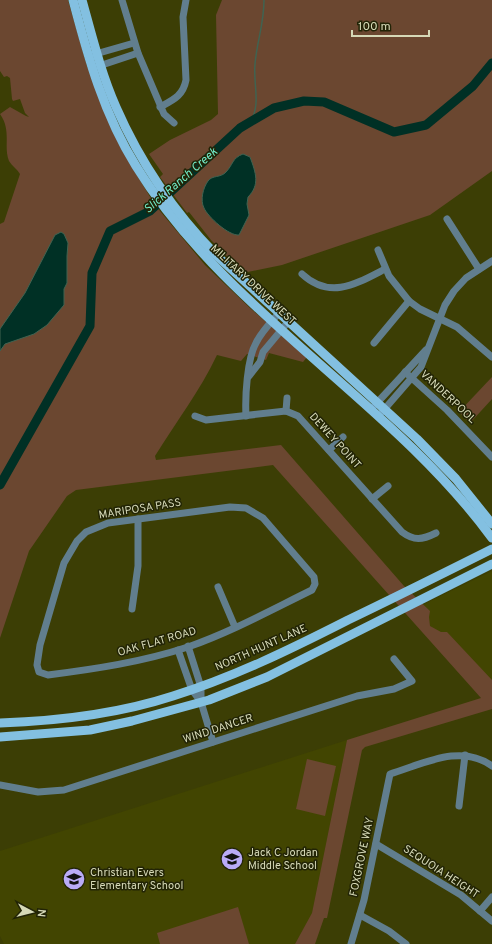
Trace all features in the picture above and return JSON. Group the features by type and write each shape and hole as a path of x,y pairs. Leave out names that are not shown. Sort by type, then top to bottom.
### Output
{"main road":[{"name":"MILITARY DRIVE WEST","path":"73,0 92,68 117,130 150,180 217,269 276,317 417,439 456,479 492,524"},
{"name":"MILITARY DRIVE WEST","path":"82,0 101,65 116,107 150,180"},
{"name":"MILITARY DRIVE WEST","path":"285,325 377,417 442,477 492,538"},
{"name":"NORTH HUNT LANE","path":"0,723 82,716 149,703 201,687 248,669 492,549"},
{"path":"0,737 90,730 146,718 201,702 267,677 492,564"},
{"path":"323,633 330,646"}],"street":[{"path":"122,0 134,43 160,107 164,114 174,123"},
{"path":"160,107 175,100 184,88 186,80 183,17 186,0"},
{"path":"88,56 134,43"},
{"path":"113,49 117,60"},
{"path":"92,68 138,52"},
{"path":"447,219 480,269"},
{"path":"378,250 385,269 397,288 409,301 420,310 464,332 492,356"},
{"path":"377,417 421,367 445,305 454,291 466,278 492,261"},
{"path":"302,274 318,285 337,288 356,283 385,269"},
{"path":"374,344 409,301"},
{"path":"246,416 245,395 251,356 254,347 276,317"},
{"path":"249,376 260,362 263,352 285,325"},
{"path":"254,347 263,352"},
{"path":"370,410 428,349"},
{"name":"VANDERPOOL","path":"405,372 447,410 492,457"},
{"path":"387,391 395,398"},
{"path":"195,416 206,420 286,411 287,398"},
{"name":"DEWEY POINT","path":"286,411 298,416 402,532 410,538 417,540 436,533"},
{"path":"329,450 343,437"},
{"path":"372,499 388,486"},
{"name":"MARIPOSA PASS","path":"39,672 37,666 40,645 64,563 70,551 86,532 96,526 108,522 230,507 246,508 263,518 314,577 315,584"},
{"path":"132,609 138,566 138,519"},
{"name":"OAK FLAT ROAD","path":"39,672 48,675 112,667 178,650 235,627 312,590 315,584"},
{"path":"218,587 235,627"},
{"path":"188,646 201,687 201,702 213,742"},
{"path":"178,650 192,690 201,702"},
{"name":"WIND DANCER","path":"0,785 38,792 64,790 356,696 401,687 412,681 394,658"},
{"path":"184,666 193,663"},
{"path":"459,806 464,755 480,759 492,766"},
{"name":"FOXGROVE WAY","path":"351,944 360,915 390,774 446,757 464,755"},
{"name":"SEQUOIA HEIGHT","path":"376,844 457,892 492,921"},
{"path":"480,912 492,896"},
{"path":"360,915 389,931 406,944"}],"shaded area":[{"path":"0,0 68,0 87,66 132,167 155,205 205,265 250,308 307,357 303,362 269,353 266,360 247,354 241,361 217,355 195,394 155,456 156,460 281,445 404,586 430,611 430,626 441,632 447,632 492,680 492,709 365,747 362,750 327,918 324,918 315,944 295,944 312,913 347,740 481,698 273,465 76,490 67,496 29,551 0,638 0,224 4,222 20,174 9,161 7,155 6,126 0,114 10,107 29,117 25,113 20,99 13,101 10,78 7,76 4,77 0,71"},
{"path":"222,0 492,0 492,171 430,215 282,265 243,273 211,240 189,212 187,213 160,177 163,174 149,154 170,140 211,120 218,114 216,15"},
{"path":"492,377 492,399 470,423 459,412"},
{"path":"492,571 492,691 430,626 428,617 420,606"},
{"name":"Jack C Jordan Middle School","path":"347,740 312,914 295,944 4,944 0,936 0,851"},
{"path":"307,759 336,766 325,816 296,809"},
{"path":"238,907 249,944 160,944 157,933"}],"water":[{"path":"243,154 250,157 256,178 254,188 248,197 247,204 249,215 239,235 230,232 214,221 206,212 202,198 208,181 224,174 235,160"},
{"path":"61,232 64,234 68,243 67,283 64,289 64,305 47,325 34,334 5,344 0,351 0,329 25,293 55,235"}],"waterway":[{"path":"251,121 256,107 255,64 263,17 264,0"},
{"name":"Slick Ranch Creek","path":"0,485 90,326 92,273 110,231 150,211 240,128 274,108 304,101 324,102 394,132 426,125 473,86 492,63"}],"place":[{"name":"Jack C Jordan Middle School","path":"232,859"},
{"name":"Christian Evers Elementary School","path":"74,879"}]}
